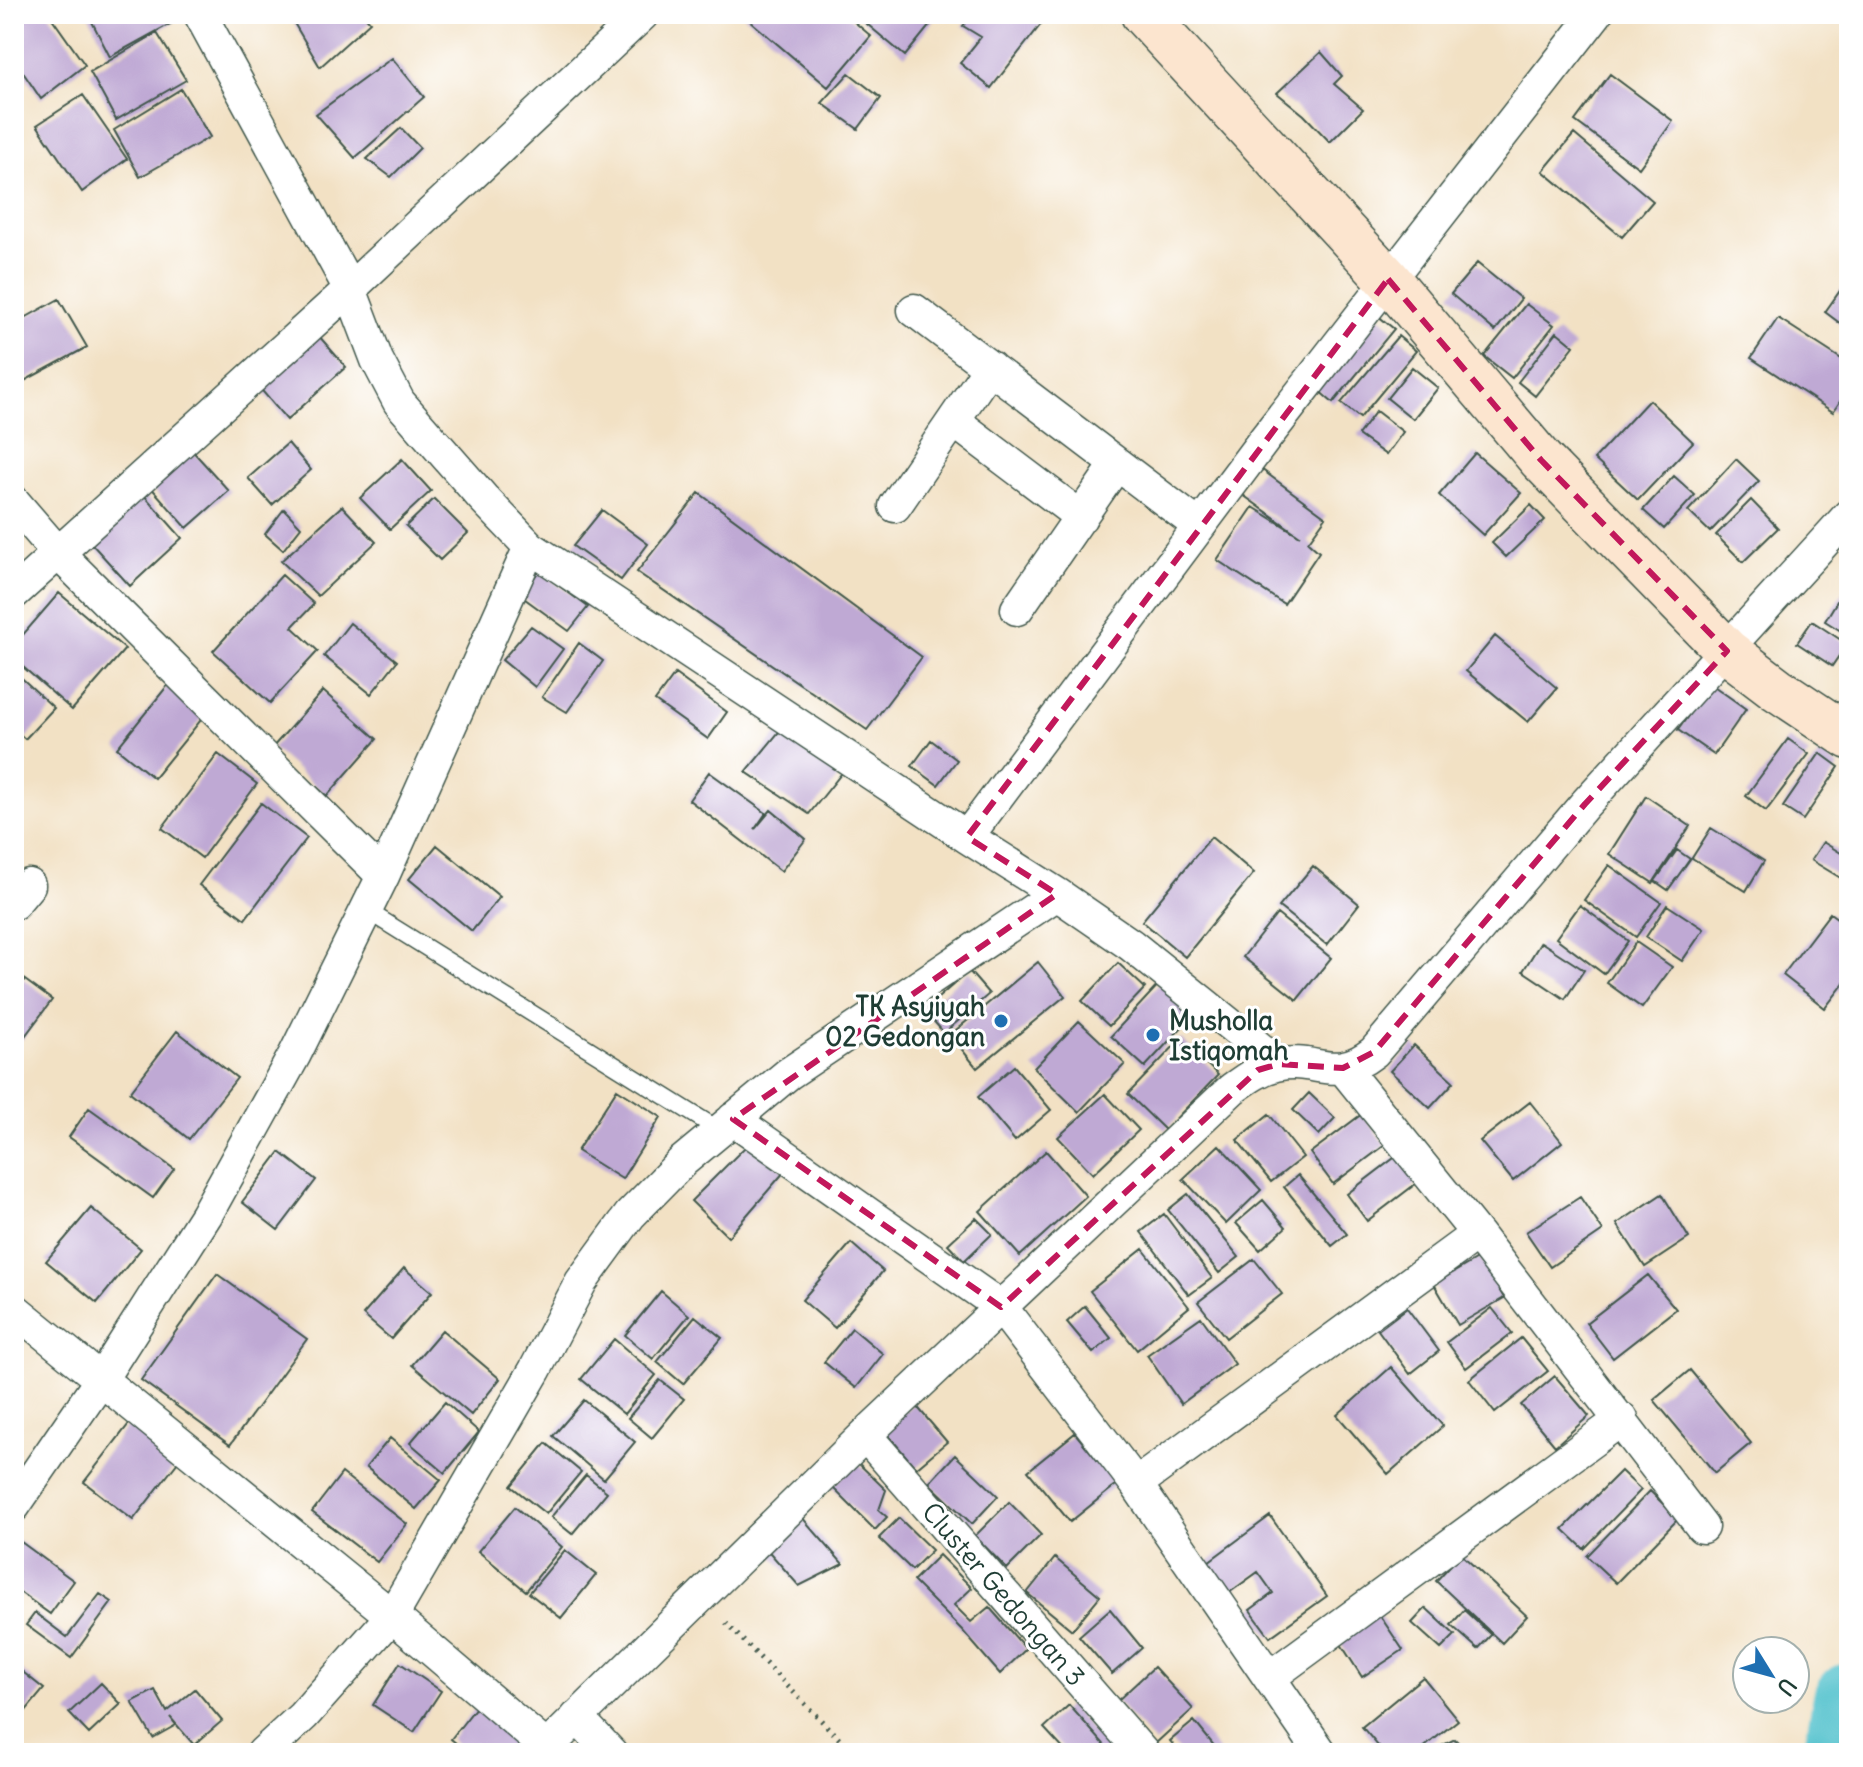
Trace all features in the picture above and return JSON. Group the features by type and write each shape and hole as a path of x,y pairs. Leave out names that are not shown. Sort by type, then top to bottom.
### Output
{"street":[{"path":"200,14 350,289 377,360 399,402 530,547 1131,945 1279,1064"},
{"path":"14,593 350,289 643,14"},
{"path":"1143,14 1388,279 1541,460 1727,651 1849,737"},
{"path":"967,837 1199,526 1596,14"},
{"path":"914,310 1199,526"},
{"path":"895,506 990,367"},
{"path":"954,421 1081,517"},
{"path":"1017,609 1117,464"},
{"path":"14,502 58,553 383,876"},
{"path":"14,1309 392,1616 544,1750 865,1435 1232,1089 1258,1070 1279,1064 1343,1068 1357,1065 1374,1052 1585,804 1849,515"},
{"path":"14,1506 100,1381 206,1215 295,1054 383,876 530,547"},
{"path":"263,1753 303,1716 392,1616 535,1370 581,1282 630,1215 683,1161 788,1074 1057,894"},
{"path":"1343,1068 1622,1419 1702,1527"},
{"path":"726,1124 1001,1307 1136,1484 1321,1753"},
{"path":"1136,1484 1477,1234"},
{"path":"1270,1677 1622,1419"},
{"name":"Cluster Gedongan 3","path":"865,1435 1143,1753"},
{"path":"577,1717 611,1753"}],"lane":[{"path":"366,910 726,1124"}],"path":[{"path":"700,1596 853,1753"}],"highlighted area":[{"path":"1388,279 1541,460 1727,651 1585,804 1374,1052 1343,1068 1279,1064 1258,1070 1001,1307 733,1119 1057,894 967,837"}],"building":[{"path":"22,14 49,14 85,65 41,99 14,59 14,19"},
{"path":"88,14 179,14 181,18 110,57"},
{"path":"296,14 363,14 370,22 320,67 291,18"},
{"path":"742,14 845,14 871,36 828,87"},
{"path":"855,14 939,14 905,56"},
{"path":"972,14 1049,14 991,88 960,63 981,37 963,26"},
{"path":"157,33 186,80 116,120 90,72"},
{"path":"1321,52 1342,76 1334,84 1363,109 1330,142 1277,93"},
{"path":"392,58 424,97 355,158 316,114"},
{"path":"849,73 881,98 858,129 822,103"},
{"path":"1610,74 1673,121 1639,168 1575,121"},
{"path":"181,89 210,137 140,177 114,130"},
{"path":"83,95 127,159 82,192 37,125"},
{"path":"401,128 420,148 391,177 367,159"},
{"path":"1574,134 1653,201 1622,237 1543,171"},
{"path":"1477,263 1521,299 1495,331 1451,294"},
{"path":"1849,278 1849,330 1825,312"},
{"path":"59,299 87,347 15,386 14,324"},
{"path":"1526,304 1554,325 1512,378 1484,356"},
{"path":"1371,310 1394,329 1333,403 1310,383"},
{"path":"1778,318 1849,364 1849,388 1833,412 1751,358"},
{"path":"1557,332 1574,346 1535,396 1518,382"},
{"path":"318,335 346,367 287,420 257,385"},
{"path":"1398,336 1416,351 1360,418 1341,403"},
{"path":"1412,367 1438,388 1413,419 1387,398"},
{"path":"1649,400 1693,442 1638,500 1594,459"},
{"path":"1376,411 1403,432 1386,455 1358,435"},
{"path":"288,443 311,470 272,505 248,478"},
{"path":"189,447 229,491 187,528 148,484"},
{"path":"1475,453 1521,493 1483,535 1439,495"},
{"path":"402,459 431,491 390,529 360,498"},
{"path":"1736,459 1759,481 1710,532 1688,511"},
{"path":"1261,469 1326,517 1308,542 1319,552 1284,604 1217,560 1253,507 1300,536 1243,495"},
{"path":"1674,476 1695,495 1664,529 1643,510"},
{"path":"699,493 922,657 867,730 637,572"},
{"path":"143,494 182,538 130,586 90,542"},
{"path":"434,499 468,533 440,560 406,526"},
{"path":"1751,500 1778,528 1743,562 1716,535"},
{"path":"1531,505 1545,520 1506,557 1492,543"},
{"path":"342,506 376,542 318,596 281,561"},
{"path":"284,509 301,527 283,550 265,534"},
{"path":"602,510 648,544 621,580 573,546"},
{"path":"539,571 588,607 569,631 521,596"},
{"path":"282,575 314,604 292,627 318,651 270,703 213,651"},
{"path":"1845,588 1849,590 1849,636 1825,621"},
{"path":"59,593 125,649 72,710 14,659 14,645"},
{"path":"1812,621 1847,644 1832,666 1797,643"},
{"path":"350,623 397,661 371,694 324,656"},
{"path":"531,626 563,649 535,687 502,660"},
{"path":"1495,636 1557,688 1528,722 1466,671"},
{"path":"579,643 603,661 567,712 542,697"},
{"path":"14,671 54,708 25,739 14,729"},
{"path":"675,674 727,712 708,739 655,701"},
{"path":"1711,684 1746,709 1714,755 1678,730"},
{"path":"168,685 205,715 154,778 117,748"},
{"path":"323,691 377,739 327,796 272,748"},
{"path":"787,722 849,764 809,814 746,772"},
{"path":"1788,739 1809,754 1766,811 1746,796"},
{"path":"931,740 957,760 938,785 912,766"},
{"path":"1820,753 1839,767 1803,820 1783,807"},
{"path":"218,754 257,784 202,858 162,828"},
{"path":"709,772 766,813 755,829 771,810 806,839 781,871 689,800"},
{"path":"1646,796 1690,826 1653,883 1609,854"},
{"path":"261,803 307,838 245,919 199,885"},
{"path":"1711,828 1764,861 1746,891 1692,858"},
{"path":"1211,837 1254,873 1185,957 1142,921"},
{"path":"1823,842 1849,858 1849,883 1811,860"},
{"path":"437,845 500,897 472,931 409,879"},
{"path":"1677,850 1690,859 1668,890 1655,881"},
{"path":"1609,865 1661,902 1636,937 1584,900"},
{"path":"1313,866 1359,904 1327,945 1279,907"},
{"path":"1580,905 1628,941 1604,974 1556,938"},
{"path":"1667,905 1704,929 1682,961 1646,937"},
{"path":"1830,913 1849,927 1849,977 1825,1008 1783,975"},
{"path":"1277,914 1331,958 1297,1000 1243,957"},
{"path":"1541,942 1584,970 1565,999 1523,971"},
{"path":"1636,942 1672,967 1642,1008 1607,983"},
{"path":"1038,962 1065,996 977,1068 950,1035"},
{"path":"1118,963 1145,988 1109,1026 1082,1001"},
{"path":"969,971 989,994 944,1033 924,1010"},
{"path":"14,972 52,1000 22,1040 14,1034"},
{"path":"1161,982 1195,1013 1145,1067 1111,1036"},
{"path":"1079,1021 1125,1064 1079,1112 1034,1068"},
{"path":"177,1031 237,1078 189,1139 130,1092"},
{"path":"1181,1039 1218,1075 1165,1130 1128,1094"},
{"path":"1414,1045 1454,1082 1430,1108 1390,1071"},
{"path":"1014,1066 1051,1110 1015,1141 978,1097"},
{"path":"617,1089 661,1117 622,1179 577,1151"},
{"path":"1309,1093 1335,1118 1319,1135 1293,1110"},
{"path":"1105,1094 1139,1130 1093,1174 1058,1137"},
{"path":"1530,1102 1562,1142 1513,1181 1480,1141"},
{"path":"89,1108 174,1169 153,1198 69,1137"},
{"path":"1269,1114 1303,1157 1271,1182 1237,1140"},
{"path":"1362,1114 1385,1145 1333,1184 1310,1153"},
{"path":"750,1142 785,1171 728,1237 691,1201"},
{"path":"1219,1145 1261,1190 1226,1224 1183,1179"},
{"path":"1046,1151 1086,1196 1020,1256 980,1211"},
{"path":"280,1152 316,1180 278,1230 242,1202"},
{"path":"1402,1152 1422,1179 1367,1221 1347,1194"},
{"path":"1298,1175 1347,1234 1332,1246 1284,1187"},
{"path":"1188,1194 1239,1257 1219,1273 1168,1210"},
{"path":"1662,1194 1689,1238 1645,1267 1617,1224"},
{"path":"1580,1197 1603,1231 1550,1267 1526,1232"},
{"path":"1263,1200 1286,1227 1260,1250 1236,1223"},
{"path":"91,1208 141,1249 97,1303 46,1261"},
{"path":"1164,1214 1212,1278 1189,1295 1141,1232"},
{"path":"976,1218 992,1234 964,1261 948,1244"},
{"path":"851,1243 883,1271 835,1328 802,1300"},
{"path":"1143,1249 1189,1307 1137,1350 1090,1291"},
{"path":"1480,1257 1504,1298 1458,1325 1434,1284"},
{"path":"1254,1259 1282,1294 1226,1338 1198,1302"},
{"path":"404,1268 432,1292 391,1339 363,1315"},
{"path":"217,1274 307,1339 230,1445 141,1380"},
{"path":"1648,1275 1676,1309 1613,1358 1586,1323"},
{"path":"661,1291 689,1315 653,1359 625,1335"},
{"path":"1085,1306 1111,1338 1093,1353 1067,1322"},
{"path":"1407,1308 1439,1351 1410,1374 1378,1330"},
{"path":"1492,1308 1512,1333 1466,1368 1447,1342"},
{"path":"695,1316 722,1338 683,1384 657,1362"},
{"path":"1201,1317 1235,1364 1181,1404 1147,1355"},
{"path":"852,1328 883,1354 856,1388 824,1362"},
{"path":"442,1330 500,1379 471,1415 412,1365"},
{"path":"1521,1338 1548,1371 1495,1413 1469,1380"},
{"path":"614,1339 656,1375 624,1414 581,1379"},
{"path":"1391,1367 1443,1426 1388,1474 1337,1415"},
{"path":"1690,1370 1751,1443 1715,1473 1654,1400"},
{"path":"1555,1376 1589,1416 1555,1446 1521,1405"},
{"path":"660,1380 684,1399 652,1438 628,1418"},
{"path":"584,1400 635,1442 604,1479 553,1436"},
{"path":"445,1402 479,1432 445,1473 410,1443"},
{"path":"914,1403 947,1442 916,1468 884,1430"},
{"path":"132,1420 181,1458 133,1520 84,1482"},
{"path":"1075,1433 1117,1484 1070,1522 1028,1471"},
{"path":"390,1438 441,1480 416,1509 366,1467"},
{"path":"546,1443 581,1472 546,1514 511,1486"},
{"path":"955,1455 998,1496 972,1524 929,1483"},
{"path":"857,1462 886,1490 879,1510 887,1517 875,1530 832,1487"},
{"path":"1621,1471 1641,1490 1584,1549 1563,1529"},
{"path":"342,1473 407,1524 377,1562 312,1512"},
{"path":"586,1475 607,1492 572,1534 551,1517"},
{"path":"1650,1491 1678,1519 1616,1583 1587,1556"},
{"path":"1009,1502 1041,1535 1007,1569 975,1536"},
{"path":"515,1507 562,1547 526,1591 478,1551"},
{"path":"800,1515 843,1564 799,1586 764,1546"},
{"path":"1270,1516 1327,1596 1270,1637 1250,1610 1273,1593 1258,1572 1230,1592 1208,1562"},
{"path":"899,1518 932,1550 912,1570 879,1538"},
{"path":"17,1539 74,1581 50,1614 14,1588 14,1543"},
{"path":"565,1550 596,1575 561,1618 529,1593"},
{"path":"1461,1554 1527,1616 1502,1643 1436,1581"},
{"path":"939,1555 972,1588 954,1605 971,1622 989,1607 1026,1649 1000,1674 913,1581"},
{"path":"1055,1558 1100,1596 1072,1630 1027,1593"},
{"path":"100,1594 112,1602 71,1658 26,1625 35,1613 67,1637"},
{"path":"1372,1604 1403,1650 1362,1677 1332,1630"},
{"path":"1426,1608 1455,1635 1441,1649 1412,1623"},
{"path":"1110,1609 1142,1648 1112,1674 1079,1636"},
{"path":"1464,1610 1491,1635 1478,1649 1451,1625"},
{"path":"400,1663 441,1691 414,1732 373,1705"},
{"path":"14,1665 44,1689 14,1725"},
{"path":"1154,1667 1193,1709 1155,1744 1117,1701"},
{"path":"1423,1677 1458,1720 1417,1753 1384,1753 1362,1727"},
{"path":"101,1683 121,1704 89,1734 69,1713"},
{"path":"195,1689 222,1721 194,1745 170,1717 176,1725 153,1738 132,1702 155,1690 167,1712"},
{"path":"484,1697 529,1734 513,1753 468,1753 451,1739"},
{"path":"1069,1705 1113,1753 1067,1753 1044,1728"},
{"path":"1194,1721 1220,1753 1180,1753 1170,1741"},
{"path":"1455,1739 1468,1753 1428,1753"}],"waterway":[{"path":"1839,1753 1849,1699"}],"place":[{"name":"TK Asyiyah 02 Gedongan","path":"1001,1021"},
{"name":"Musholla Istiqomah","path":"1153,1035"}]}
